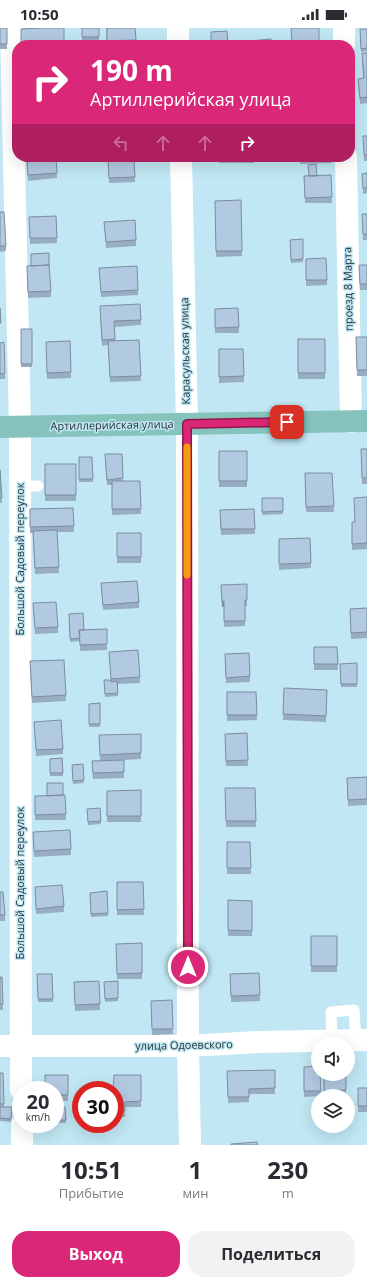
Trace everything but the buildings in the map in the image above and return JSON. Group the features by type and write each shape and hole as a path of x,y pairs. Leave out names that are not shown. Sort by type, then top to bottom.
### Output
{"main road":[{"name":"Артиллерийская улица","path":"10,427 359,421"}],"street":[{"name":"Большой Садовый переулок","path":"11,28 10,427 29,486 10,1046 19,1081"},
{"path":"178,28 178,40"},
{"path":"344,28 344,40"},
{"name":"Карасульская улица","path":"181,162 187,424 188,1046 190,1145"},
{"name":"проезд 8 Марта","path":"346,162 359,421"},
{"name":"улица Одоевского","path":"10,1046 188,1046 311,1041"},
{"path":"22,1133 22,1145"}],"lane":[{"path":"332,1037 331,1012 354,1010 361,1040"}],"slow traffic":[{"path":"187,447 187,575"}],"route":[{"path":"188,967 187,424 287,422"}]}
